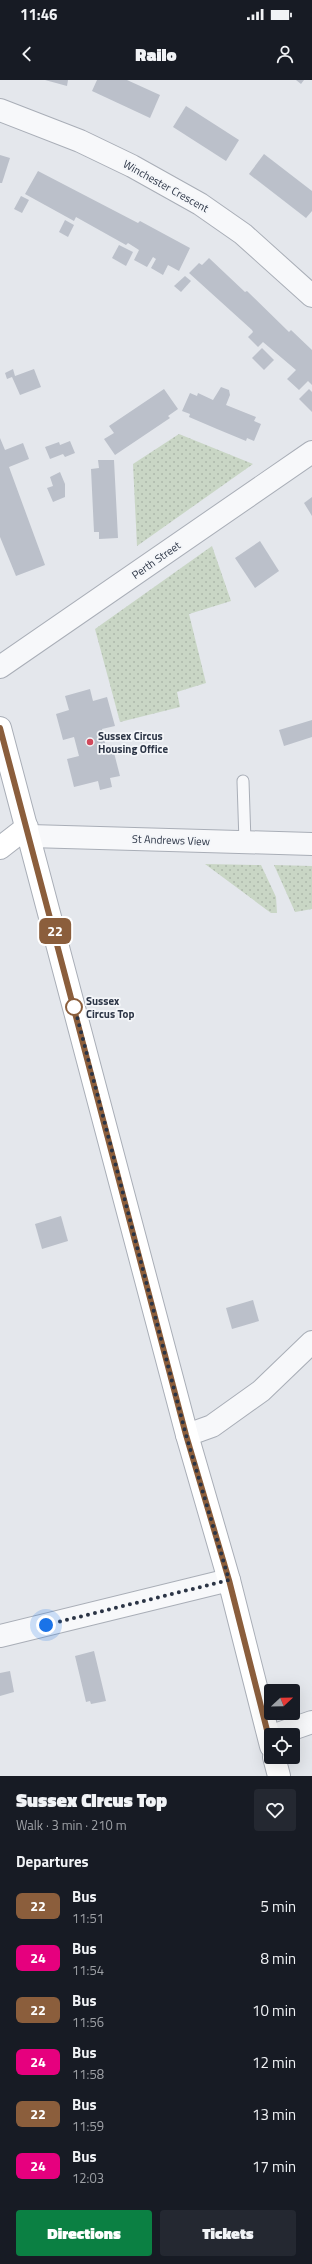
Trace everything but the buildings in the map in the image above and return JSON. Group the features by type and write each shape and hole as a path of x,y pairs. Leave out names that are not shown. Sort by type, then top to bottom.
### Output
{"street":[{"name":"Winchester Crescent","path":"0,110 80,141 132,166 200,204 243,234 312,296"},
{"name":"Perth Street","path":"0,667 312,452"},
{"path":"0,728 186,1435 229,1580 268,1728"},
{"path":"0,848 28,831"},
{"name":"St Andrews View","path":"28,831 312,844"},
{"path":"186,1435 212,1426 261,1391 312,1342"},
{"path":"0,1636 229,1580"},
{"path":"300,1728 312,1722"},
{"path":"277,1764 279,1776"}],"lane":[{"path":"243,782 246,842"}],"green space":[{"path":"179,434 253,464 137,546 133,464"},
{"path":"212,546 231,601 189,614 206,683 177,692 180,707 120,722 95,629"},
{"path":"205,864 261,865 276,897 277,913 271,913"},
{"path":"274,865 312,866 312,909 295,912"}],"bus line":[{"name":"22","path":"0,728 10,760 186,1435 229,1580 266,1728"}],"place":[{"name":"Sussex Circus Housing Office","path":"90,742"},
{"name":"Sussex Circus Top","path":"74,1007"}],"route":[{"path":"46,1625 229,1580 186,1435 74,1005 74,1007"}]}
